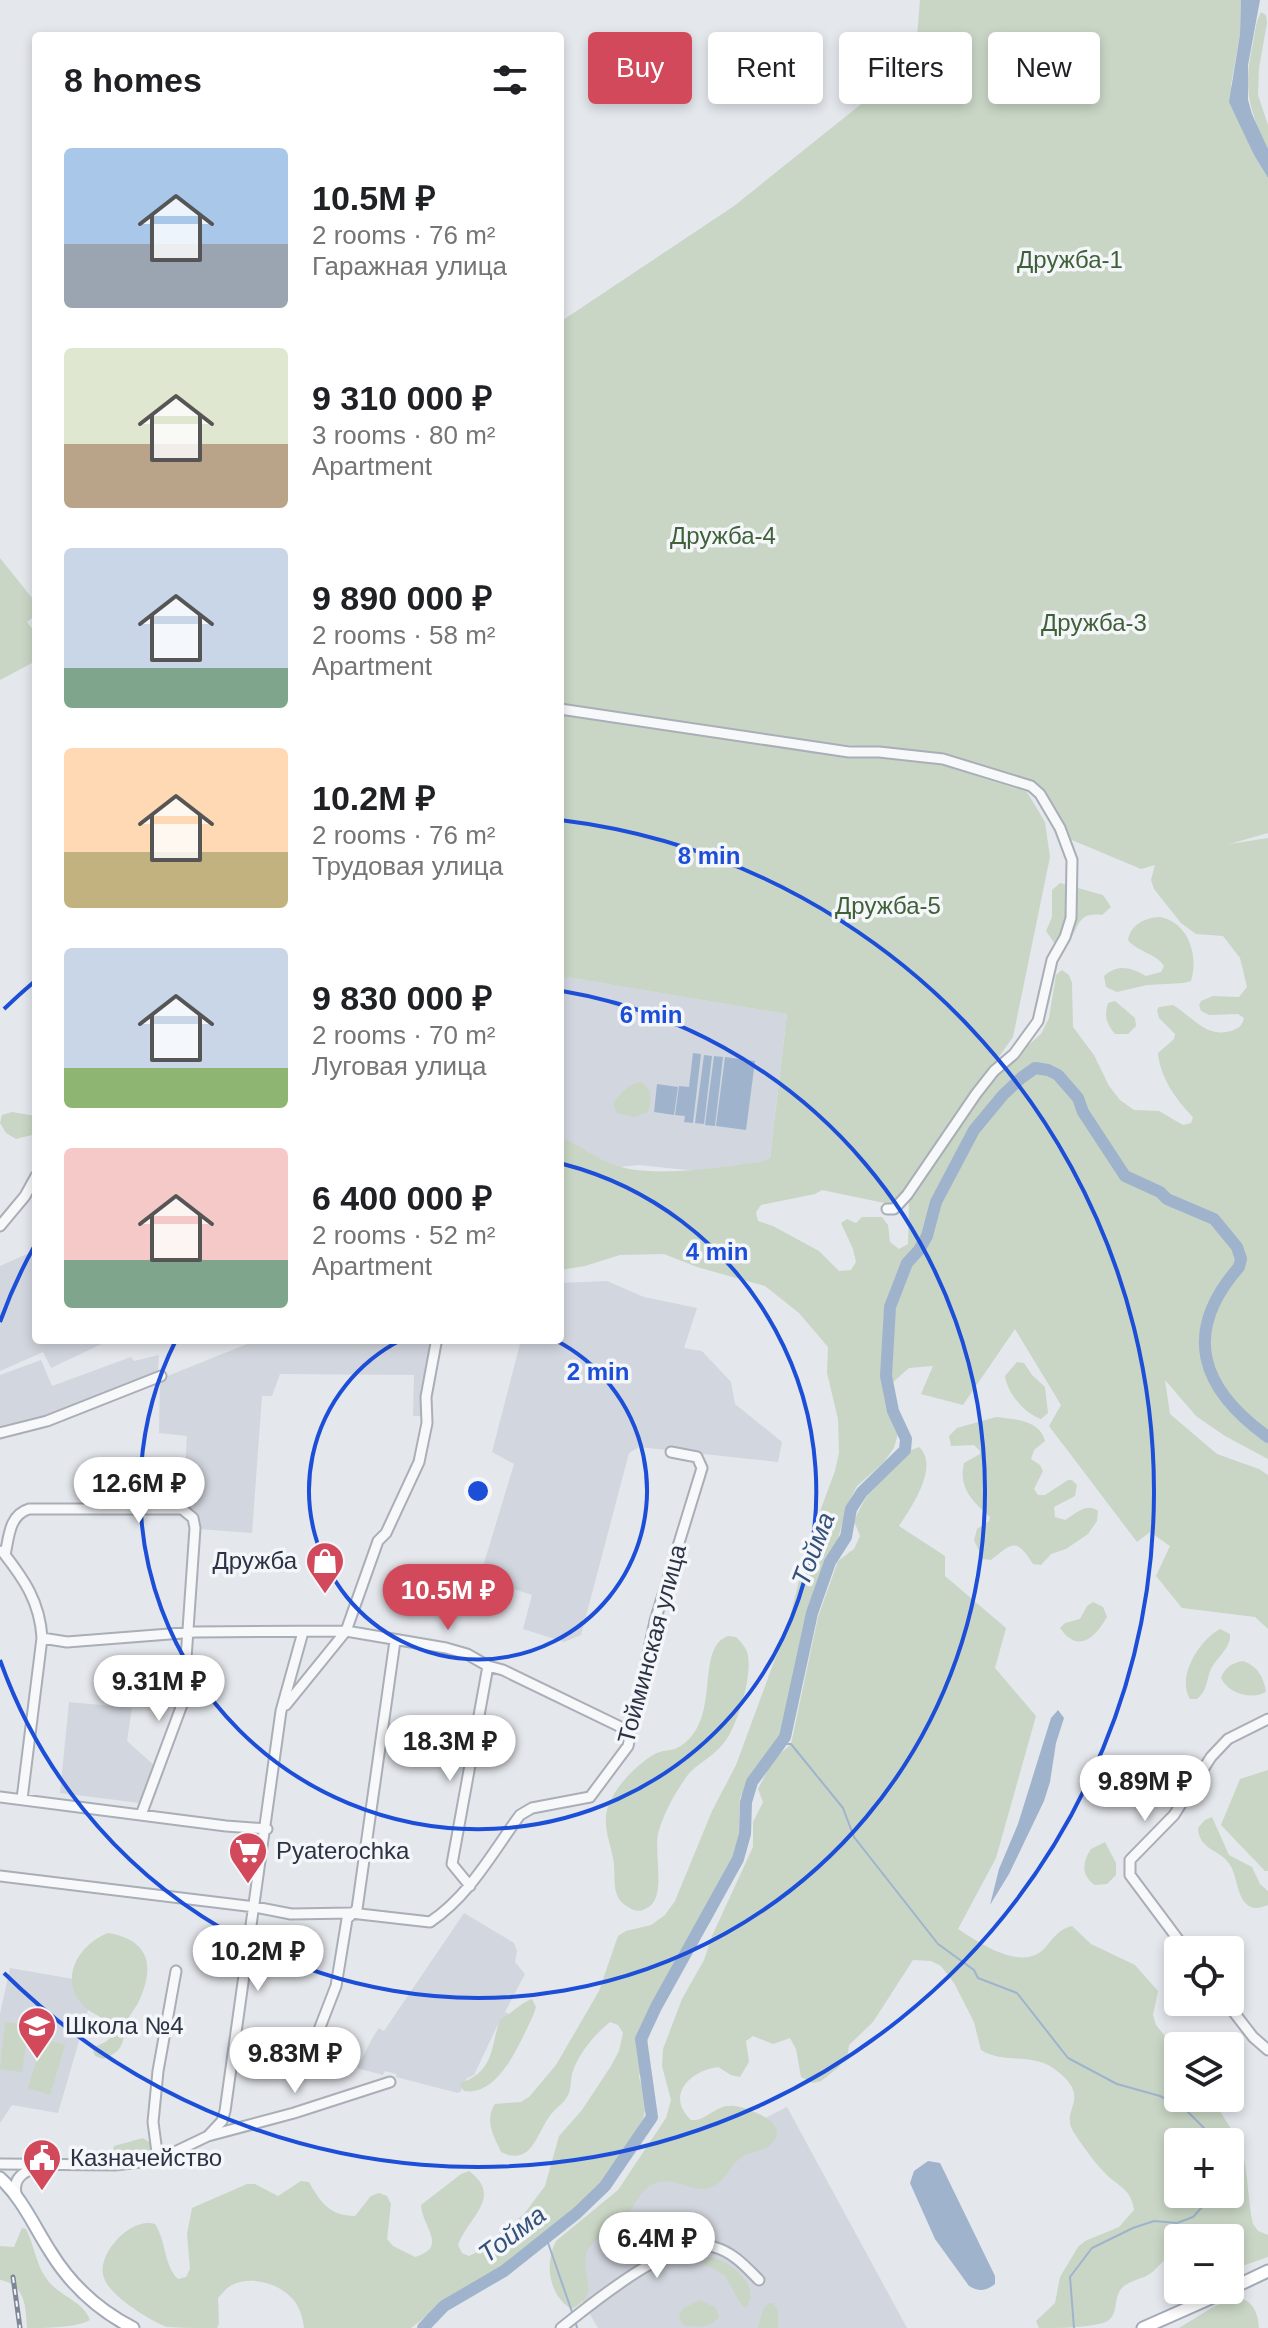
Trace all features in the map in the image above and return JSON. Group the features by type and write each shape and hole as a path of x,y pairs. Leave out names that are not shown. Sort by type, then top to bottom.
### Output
{"main road":[{"path":"0,2178 16,2193 75,2285 100,2307 133,2328"},
{"path":"1244,2283 1268,2271"},
{"path":"1147,2328 1199,2304"}],"street":[{"path":"564,710 849,752 943,759 1027,784 1040,794 1066,842 1074,880 1071,918 1052,960 1038,1021 1014,1054 994,1071 976,1094 907,1195 894,1209 887,1209"},
{"path":"0,1226 32,1183"},
{"path":"281,1711 346,1631 378,1541 386,1533 419,1462 427,1423 426,1397 436,1344"},
{"path":"0,1433 47,1421 161,1376"},
{"name":"Тойминская улица","path":"0,1876 291,1914 351,1913 430,1922 452,1907 470,1886 520,1815 532,1808 590,1797 628,1746 655,1621 702,1468 697,1457 671,1452"},
{"path":"22,1799 42,1638 34,1597 2,1552 14,1519 25,1510 182,1509 193,1518 195,1528 183,1702 141,1815"},
{"path":"42,1638 67,1642 188,1632 346,1631 423,1643 467,1654 631,1732"},
{"path":"208,2136 222,2121 225,2111 267,1829 281,1711 303,1632"},
{"path":"309,2065 336,1986 347,1919 357,1909 395,1641"},
{"path":"470,1886 452,1864 488,1666"},
{"path":"1176,1936 1130,1875 1130,1860 1174,1815 1211,1757 1228,1739 1268,1719"},
{"path":"0,1797 267,1829"},
{"path":"158,2160 153,2122 158,2071 176,1971"},
{"path":"1237,2016 1268,2050"},
{"path":"0,2164 115,2165 158,2160 208,2136 294,2113 390,2082"},
{"path":"16,2193 19,2177 42,2165"},
{"path":"561,2328 618,2284 651,2264 689,2248 712,2246 732,2254 759,2280"}],"shaded area":[{"path":"564,977 787,1014 769,1165 764,1178 639,1165 564,1173"},
{"path":"32,1252 32,1344 102,1344 51,1368 43,1352 0,1371 0,1266"},
{"path":"607,1281 644,1297 697,1308 684,1348 702,1351 731,1382 735,1404 782,1442 778,1462 639,1447 629,1453 581,1635 564,1642 523,1629 532,1595 502,1585 497,1591 478,1583 514,1464 492,1452 520,1344 564,1344 564,1283"},
{"name":"Дружба","path":"247,1344 431,1344 423,1416 413,1416 414,1375 280,1374 272,1396 262,1396 252,1533 198,1529 183,1495 187,1436 159,1433 160,1379"},
{"path":"159,1355 158,1371 56,1413 0,1429 0,1375 41,1360 52,1386 131,1357 134,1361"},
{"path":"69,1702 132,1708 127,1741 155,1766 140,1803 60,1793"},
{"path":"464,1913 514,1943 517,1951 515,1962 525,1974 505,2012 512,2016 509,2021 501,2018 474,2075 467,2078 458,2093 396,2077 396,2074 385,2071 383,2075 357,2068 374,2035 379,2028 384,2031"},
{"name":"Школа №4","path":"10,1968 96,1983 58,2113 12,2105 0,2123 0,2014"},
{"path":"787,2107 907,2328 598,2328 560,2263 638,2182"}],"green space":[{"path":"920,0 1241,0 1240,34 1231,85 1254,155 1268,178 1268,833 1229,844 1268,838 1268,1459 1196,1416 1165,1380 1170,1414 1217,1454 1268,1475 1268,1629 1255,1617 1182,1608 1156,1576 1170,1546 1150,1532 1137,1542 1049,1426 1061,1405 1015,1329 963,1405 921,1394 933,1366 909,1368 892,1383 900,1426 894,1448 884,1462 857,1486 848,1503 784,1731 752,1774 740,1798 738,1859 715,1913 653,2020 639,2077 647,2102 643,2119 605,2180 518,2260 487,2279 459,2291 411,2328 304,2328 299,2309 288,2294 270,2284 251,2281 230,2286 218,2298 217,2328 167,2327 131,2307 108,2285 103,2269 110,2249 117,2239 136,2226 155,2224 173,2274 178,2279 186,2277 190,2269 187,2234 192,2208 247,2184 255,2184 278,2196 301,2181 309,2182 317,2196 332,2211 355,2216 371,2196 379,2193 387,2196 391,2204 387,2239 393,2246 415,2257 425,2253 432,2242 421,2205 461,2174 469,2171 479,2180 484,2198 458,2245 462,2253 469,2256 477,2252 524,2214 545,2186 559,2136 582,2110 619,2051 623,2033 618,2025 610,2022 583,2051 573,2071 567,2098 552,2113 527,2151 512,2156 501,2152 491,2128 492,2110 495,2104 521,2102 529,2097 556,2065 599,1991 618,1936 651,1925 665,1915 675,1901 712,1811 736,1765 789,1621 808,1544 835,1471 839,1453 838,1419 827,1373 828,1347 799,1313 765,1286 697,1267 664,1254 620,1255 564,1269 564,1139 617,1166 650,1171 688,1170 761,1162 770,1158 787,1014 564,977 564,714 939,764 1027,792 1045,822 1050,857 1013,1037 894,1205 822,1190 761,1205 756,1212 758,1221 819,1251 839,1271 851,1270 856,1262 841,1223 847,1219 856,1223 862,1217 882,1217 888,1225 890,1242 899,1249 908,1244 909,1202 988,1080 1041,1034 1049,1018 1056,975 1062,970 1069,975 1072,983 1073,1027 1094,1055 1109,1086 1120,1100 1134,1110 1159,1111 1183,1125 1191,1123 1193,1117 1170,1088 1158,1053 1174,1039 1175,1034 1159,1018 1157,1010 1173,1005 1214,1032 1231,1031 1240,1026 1244,1018 1238,1014 1209,1015 1201,1011 1199,1005 1213,996 1239,997 1247,987 1240,958 1223,936 1196,934 1181,923 1154,889 1151,880 1155,865 1141,869 1067,838 1036,787 931,754 564,708 564,319 734,206 861,104 972,104 972,32 917,32"},
{"path":"1261,12 1266,15 1267,23 1258,95 1268,125 1268,149 1252,109 1248,85 1250,59"},
{"path":"0,558 32,598 32,618 27,622 32,629 32,663 0,680"},
{"path":"1060,883 1103,895 1111,907 1102,915 1081,920 1068,942 1061,946 1055,944 1046,931 1052,917 1052,890"},
{"path":"1160,917 1178,925 1189,941 1193,961 1191,981 1147,985 1117,992 1106,987 1104,976 1119,968 1146,976 1161,972 1164,966 1161,962 1128,940 1132,930 1140,923"},
{"path":"1115,1001 1135,1018 1136,1026 1128,1034 1115,1034 1108,1023 1108,1003"},
{"path":"641,1082 650,1096 648,1112 635,1117 617,1113 613,1104 618,1096 628,1087"},
{"path":"12,1112 32,1115 32,1135 16,1139 6,1133 0,1123 2,1115"},
{"path":"1017,1362 1024,1363 1045,1387 1048,1413 1041,1419 1023,1408 1009,1389 1005,1376"},
{"path":"996,1417 1025,1422 1042,1434 1045,1441 1034,1450 1031,1459 1043,1471 1034,1489 1038,1495 1045,1495 1068,1480 1077,1485 1075,1496 1054,1507 1055,1517 1065,1520 1085,1508 1098,1511 1097,1521 1088,1534 1066,1549 1051,1554 1041,1565 1033,1564 1023,1550 1014,1546 991,1560 983,1559 974,1540 977,1529 990,1517 968,1494 963,1472 964,1463 980,1451 974,1445 951,1446 949,1436 957,1428"},
{"path":"919,1447 925,1455 926,1465 921,1487 899,1526 945,1556 945,1576 1006,1628 995,1668 1036,1716 996,1858 958,1929 1000,1952 1024,1957 1035,1955 1059,1932 1072,1926 1091,1944 1135,1965 1158,1991 1153,2015 1164,2035 1164,2112 1221,2112 1230,2128 1164,2128 1164,2208 1244,2208 1244,2162 1253,2224 1258,2231 1268,2235 1268,2257 1244,2265 1244,2224 1164,2224 1164,2261 1148,2275 1121,2289 1110,2319 1082,2327 1039,2328 1036,2321 1055,2303 1060,2277 1078,2247 1119,2227 1134,2210 1132,2203 1127,2192 1101,2169 1074,2133 1070,2117 1074,2096 1066,2079 1045,2063 999,2057 981,2050 974,2022 954,1983 941,1966 931,1961 913,1960 873,2022 849,2045 848,2053 839,2067 821,2081 813,2083 801,2077 796,2049 790,2038 773,2044 753,2036 746,2041 749,2062 740,2077 718,2067 690,2079 684,2086 680,2102 691,2120 702,2118 722,2107 735,2106 767,2119 777,2131 776,2138 767,2147 738,2160 712,2187 704,2189 661,2182 643,2192 625,2217 588,2249 585,2264 588,2291 581,2303 572,2309 564,2304 554,2288 550,2269 552,2250 556,2241 618,2190 666,2118 671,2100 662,2066 663,2049 682,1999 704,1960 753,1847 753,1822 763,1802 758,1789 773,1760 791,1744 818,1617 838,1561 854,1549 860,1536 854,1521 865,1499 898,1459"},
{"path":"1093,1602 1103,1607 1107,1617 1092,1637 1073,1640 1060,1628 1065,1623 1080,1619"},
{"path":"1220,1629 1230,1634 1228,1644 1211,1669 1203,1692 1197,1699 1190,1699 1186,1680 1192,1660 1205,1641"},
{"path":"728,1636 736,1637 743,1644 749,1661 739,1713 723,1744 691,1772 671,1802 657,1839 656,1896 645,1909 632,1909 622,1902 616,1891 607,1834 607,1810 632,1772 658,1752 675,1749 690,1738 703,1711 713,1652 719,1642"},
{"path":"1243,1661 1259,1673 1266,1692 1241,1694 1225,1684 1221,1678 1225,1671 1232,1664"},
{"path":"1268,1770 1268,1871 1265,1871 1221,1825 1240,1779"},
{"path":"1212,1817 1229,1855 1252,1867 1260,1884 1268,1891 1268,1905 1258,1908 1249,1906 1239,1892 1230,1865 1202,1841 1198,1828"},
{"path":"1105,1842 1116,1863 1116,1875 1107,1884 1095,1885 1085,1873 1086,1859 1091,1849"},
{"path":"108,1933 133,1942 141,1949 146,1958 147,1978 120,2048 103,2059 95,2056 92,2048 109,2039 110,2028 106,2021 77,1998 72,1976 74,1965 87,1946"},
{"path":"532,1999 536,2007 533,2016 507,2066 488,2085 476,2091 464,2091 459,2084 479,2073 489,2058 500,2019"},
{"path":"5,2022 29,2025 22,2072 0,2069"},
{"path":"43,2039 65,2045 50,2095 28,2088"},
{"path":"143,2138 152,2144 151,2152 138,2157 115,2156 113,2153 114,2146"},
{"path":"22,2228 26,2229 47,2280 84,2309 90,2320 68,2326 27,2328 25,2305 19,2291 0,2280 0,2246 14,2247"},
{"path":"709,2257 734,2268 747,2283 750,2299 746,2308 725,2276 702,2262"},
{"path":"699,2300 715,2307 719,2317 703,2326 683,2325 679,2317 682,2309"},
{"path":"1246,2300 1253,2307 1259,2328 1179,2328 1213,2307 1244,2304"},
{"path":"773,2303 778,2310 778,2328 758,2328 763,2309"}],"water":[{"path":"1241,0 1260,0 1248,65 1248,100 1268,149 1268,178 1229,102 1240,34"},
{"path":"693,1053 701,1054 693,1123 684,1122 685,1116 675,1115 679,1086 689,1087"},
{"path":"704,1055 712,1056 704,1124 695,1123"},
{"path":"714,1056 723,1057 715,1126 705,1125"},
{"path":"725,1057 755,1061 746,1130 716,1126"},
{"path":"657,1084 678,1087 674,1115 654,1112"},
{"path":"1058,1710 1064,1718 1044,1801 1009,1874 990,1905 999,1869 1018,1824 1051,1718"},
{"path":"928,2161 940,2163 995,2276 995,2284 989,2288 979,2290 969,2286 935,2239 910,2183 914,2171"}],"waterway":[{"name":"Тойма","path":"423,2328 444,2306 504,2271 577,2213 605,2186 652,2117 641,2039 738,1859 745,1834 746,1802 752,1782 785,1737 812,1613 830,1562 846,1537 851,1509 862,1492 905,1450 906,1439 893,1411 886,1376 890,1307 907,1263 927,1236 936,1202 974,1130 1003,1095 1035,1068 1058,1075 1078,1098 1083,1112 1125,1176 1160,1192 1167,1199 1214,1219 1237,1247 1241,1259 1239,1267 1221,1291 1210,1315 1205,1337 1207,1359 1214,1380 1227,1399 1245,1419 1268,1437"},
{"path":"782,1744 791,1744 843,1808 854,1837 938,1944 974,1970 978,1978 1017,1993 1068,2058 1117,2084 1160,2096 1184,2108 1204,2128"},
{"path":"1074,2328 1070,2277 1092,2248 1154,2221 1177,2223 1193,2217 1201,2208"},
{"path":"546,2237 572,2312"},
{"path":"576,2324 577,2328"}],"railway":[{"path":"13,2277 20,2328"}],"place":[{"name":"Дружба","path":"325,1595"},
{"name":"Pyaterochka","path":"248,1885"},
{"name":"Школа №4","path":"37,2060"},
{"name":"Казначейство","path":"42,2192"}],"park label":[{"name":"Дружба-1","path":"1070,260"},
{"name":"Дружба-4","path":"723,536"},
{"name":"Дружба-3","path":"1094,623"},
{"name":"Дружба-5","path":"888,906"}]}
